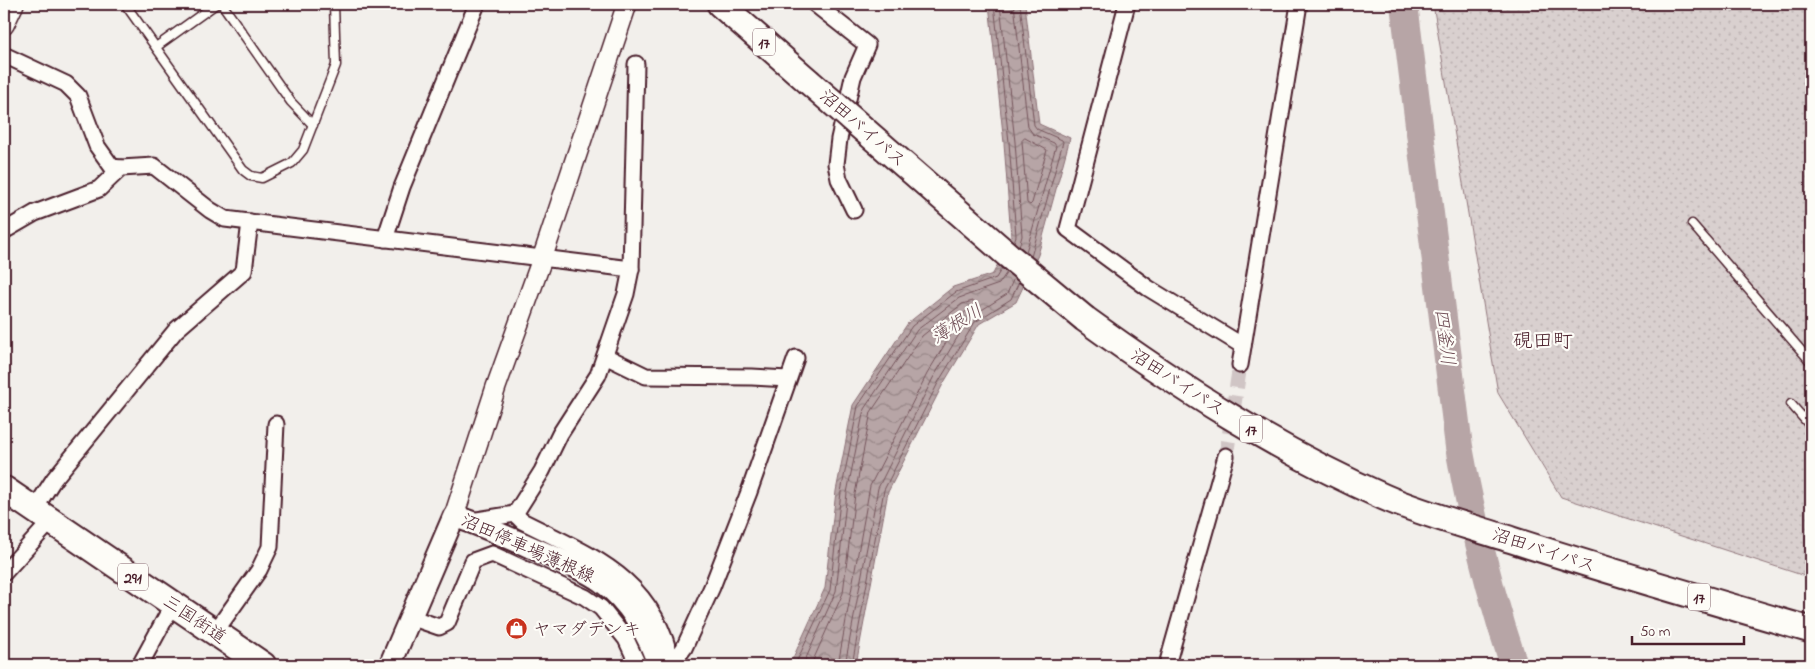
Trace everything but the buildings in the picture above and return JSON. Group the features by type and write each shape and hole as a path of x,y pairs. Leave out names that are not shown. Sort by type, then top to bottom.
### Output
{"highway":[{"name":"沼田バイパス","path":"720,4 1009,256 1085,319 1184,388 1249,428 1305,459 1385,497 1432,514 1587,565 1811,630"},
{"name":"三国街道","path":"4,489 263,665"}],"main road":[{"name":"沼田停車場薄根線","path":"390,665 410,617 461,518 578,568 602,581 624,603 650,644 667,665"}],"street":[{"path":"4,25 14,4"},
{"path":"385,240 402,186 478,4"},
{"path":"627,4 542,259 496,387 461,518 515,514 522,521 599,560 620,575 648,606 658,624 667,665"},
{"path":"815,4 867,45 853,77 839,139 836,164 839,179 854,210"},
{"path":"1127,4 1068,229 1148,288 1243,346"},
{"path":"1240,365 1299,4"},
{"path":"4,54 66,84 78,96 97,146 112,167 154,166 210,210 226,219 630,269"},
{"path":"515,514 542,472 560,434 598,375 626,294 630,269 636,64"},
{"path":"4,231 35,214 99,189 121,168"},
{"path":"4,573 42,515 54,478 176,330 244,271 250,222"},
{"path":"605,356 646,376 788,379"},
{"path":"667,665 684,648 712,587 750,492 796,358"},
{"path":"214,632 259,570 270,547 276,424"},
{"path":"1167,665 1226,456"},
{"path":"410,617 439,627 447,623 473,561 492,554 585,597 601,608 626,639 638,665"},
{"path":"140,665 173,604"}],"lane":[{"path":"125,4 243,170 252,176 262,178 292,163 303,150 336,65 334,4"},
{"path":"156,47 216,4"},
{"path":"222,4 291,102 313,125"},
{"path":"1692,224 1811,362"},
{"path":"1791,404 1811,427"}],"shaded area":[{"path":"1433,4 1811,4 1811,578 1561,497 1498,393"}],"water":[{"name":"薄根川","path":"989,4 1025,4 1039,124 1070,138 1038,255 1016,302 979,324 943,384 888,492 856,665 788,665 825,588 836,491 853,405 908,323 953,287 993,274 1011,237 1004,143"}],"waterway":[{"name":"四釜川","path":"1404,4 1459,447 1482,557 1514,665"}],"tunnel":[{"path":"1226,456 1240,365"}],"place":[{"name":"ヤマダデンキ","path":"517,629"}],"district":[{"name":"硯田町","path":"1543,340"}]}
